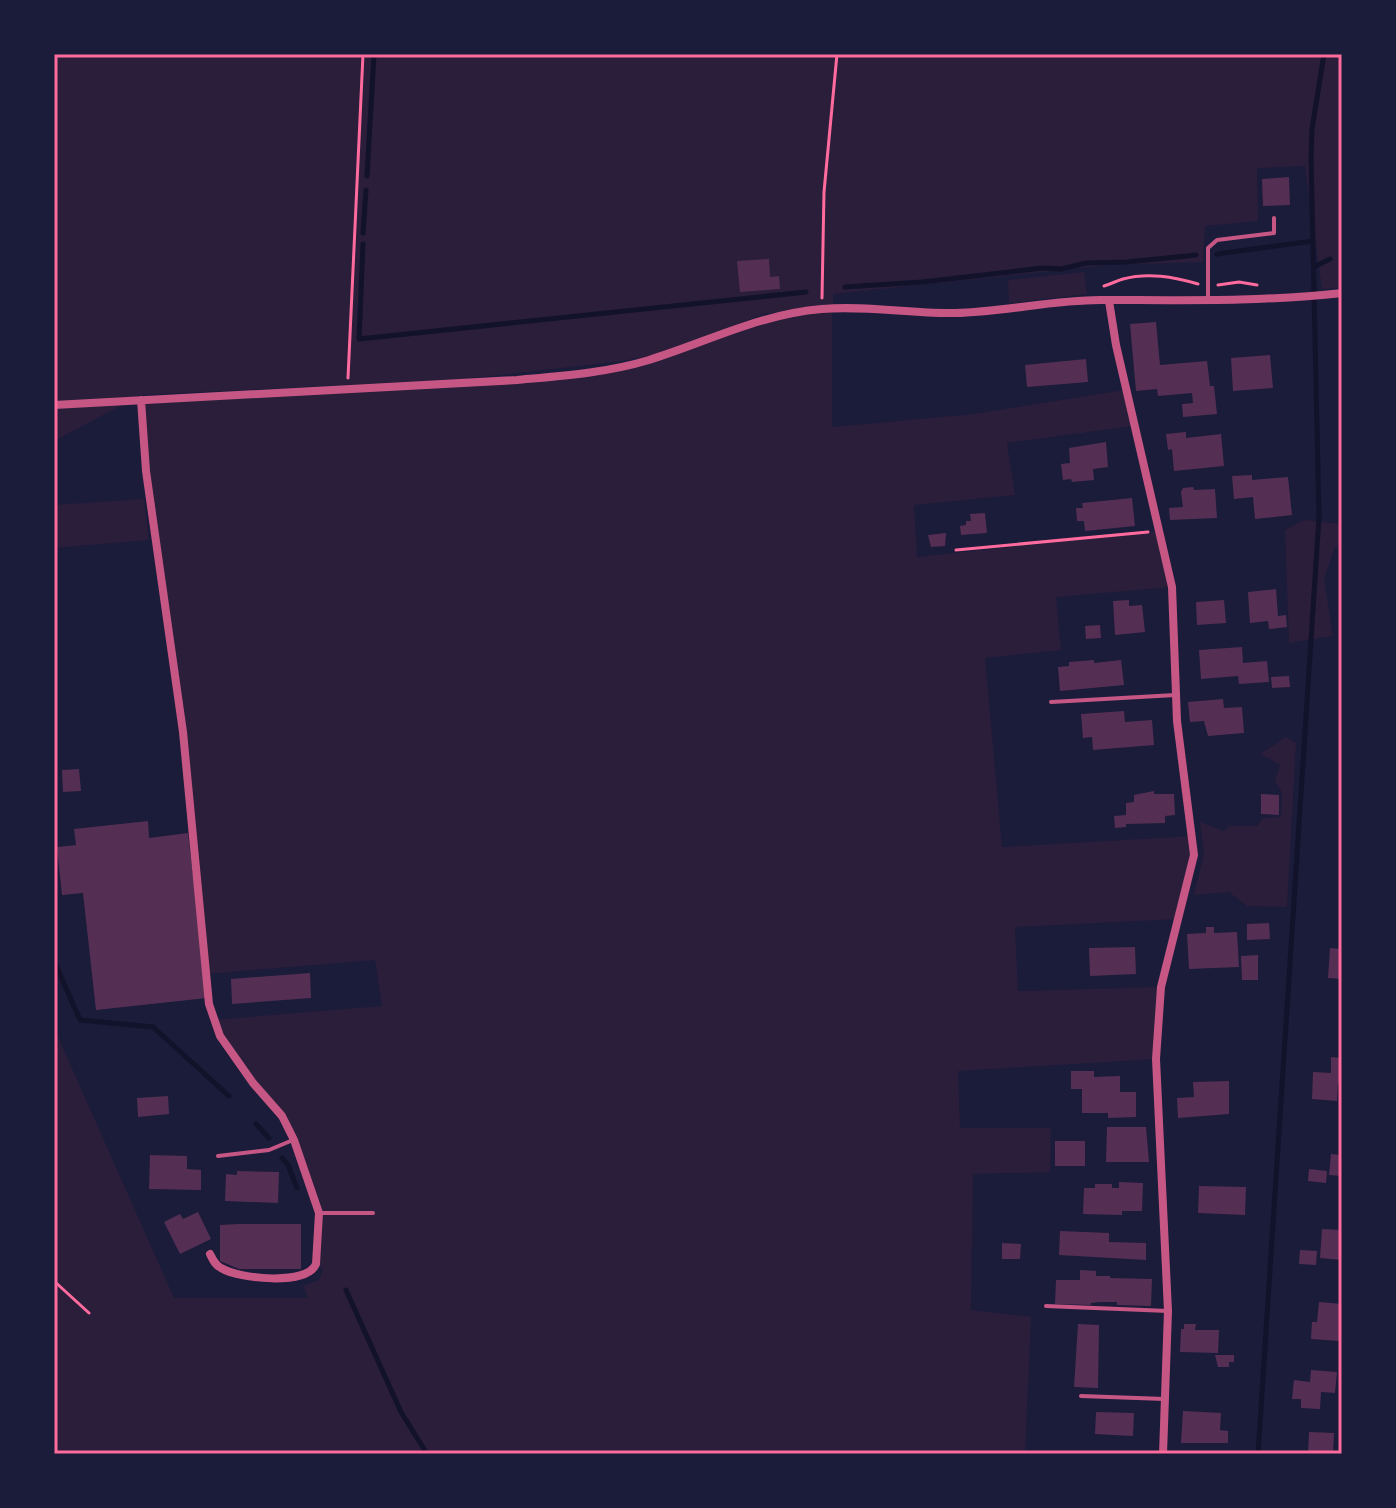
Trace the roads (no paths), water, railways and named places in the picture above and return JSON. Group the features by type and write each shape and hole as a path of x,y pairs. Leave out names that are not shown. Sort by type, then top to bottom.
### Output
{"street":[{"path":"54,405 517,380 646,361 754,321 822,309 959,313 1104,300 1208,300 1338,294"},
{"path":"1104,300 1172,587 1175,695 1194,855 1161,987 1157,1047 1168,1311 1163,1454"},
{"path":"141,400 146,471 184,748 209,1004 220,1036 246,1074 282,1116 294,1140 319,1213 316,1264 313,1271 306,1275 275,1278 238,1274 223,1270 215,1264 210,1254"}],"lane":[{"path":"1208,300 1208,248 1211,243 1274,233 1274,218"},
{"path":"1051,702 1175,695"},
{"path":"218,1156 269,1150 294,1140"},
{"path":"319,1213 373,1213"},
{"path":"1046,1306 1168,1311"},
{"path":"1081,1396 1165,1399"}],"waterway":[{"path":"367,176 374,54"},
{"path":"1258,1454 1319,517 1311,156 1312,129 1324,54"},
{"path":"363,233 366,190"},
{"path":"1217,254 1313,241"},
{"path":"363,244 359,339 806,292"},
{"path":"845,287 1196,255"},
{"path":"1314,267 1330,259"},
{"path":"54,961 80,1020 153,1027 229,1096"},
{"path":"256,1124 269,1138"},
{"path":"282,1158 297,1188"},
{"path":"346,1290 401,1412 427,1454"}]}
